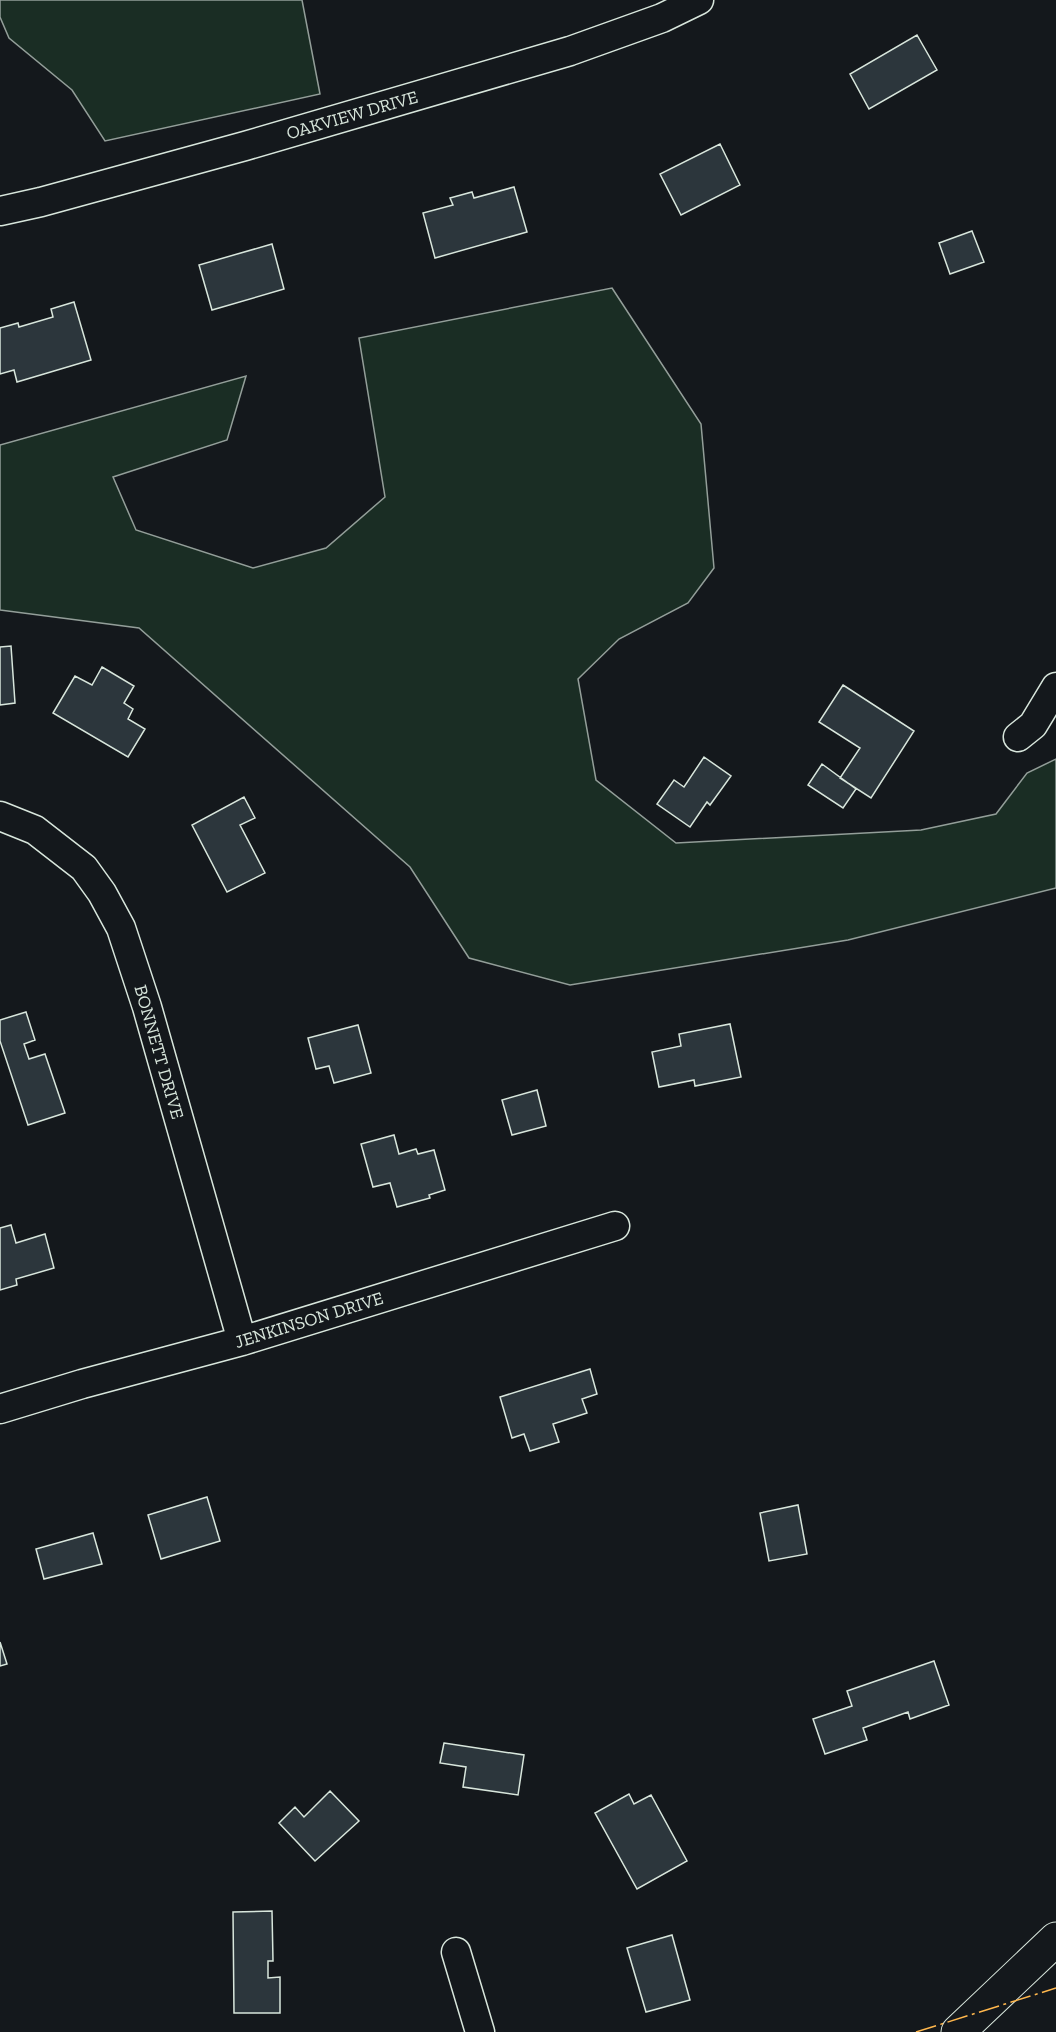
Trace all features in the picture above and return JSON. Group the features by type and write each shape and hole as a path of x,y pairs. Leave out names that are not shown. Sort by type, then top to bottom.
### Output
{"street":[{"name":"OAKVIEW DRIVE","path":"0,211 41,202 245,146 570,51 662,18 699,0"},
{"path":"1018,737 1033,725 1056,687"},
{"name":"BONNETT DRIVE","path":"0,816 35,830 84,868 102,893 121,928 147,1007 242,1341"},
{"name":"JENKINSON DRIVE","path":"0,1409 82,1384 242,1341 615,1226"},
{"path":"958,2032 1056,1940"},
{"path":"456,1952 480,2032"}],"green space":[{"path":"0,0 302,0 320,94 105,141 72,90 9,38 0,17"},
{"path":"612,288 701,424 714,568 688,603 619,639 578,679 596,780 676,843 921,830 996,814 1027,773 1056,759 1056,888 848,940 570,985 469,958 410,867 139,628 0,610 0,445 246,376 227,440 113,477 136,530 253,568 326,548 385,497 359,338"}],"building":[{"path":"917,35 937,70 869,109 850,74"},
{"path":"720,144 740,185 681,215 660,174"},
{"path":"514,187 527,232 435,258 423,213 453,205 450,198 472,192 474,198"},
{"path":"972,231 984,262 950,274 939,243"},
{"path":"272,244 284,289 212,310 199,265"},
{"path":"74,302 91,360 17,382 14,370 0,374 0,328 18,323 19,327 53,317 51,309"},
{"path":"11,646 15,703 0,705 0,647"},
{"path":"102,667 134,686 124,703 133,709 128,719 145,729 128,757 53,713 75,676 92,685"},
{"path":"843,685 914,731 871,798 840,778 860,748 819,722"},
{"path":"704,757 731,776 710,805 707,802 690,827 657,804 674,780 684,787"},
{"path":"822,764 856,789 843,808 808,785"},
{"path":"244,797 255,818 240,825 265,873 227,892 192,825"},
{"path":"26,1012 35,1040 24,1044 29,1059 45,1054 65,1113 28,1125 0,1041 0,1020"},
{"path":"730,1024 741,1077 695,1086 694,1080 659,1087 652,1052 681,1046 679,1034"},
{"path":"358,1025 371,1073 334,1083 329,1066 316,1069 308,1038"},
{"path":"537,1090 546,1126 512,1135 502,1100"},
{"path":"394,1135 399,1154 416,1149 418,1154 434,1150 445,1190 429,1195 430,1198 397,1207 390,1183 373,1187 361,1144"},
{"path":"11,1225 16,1243 45,1234 54,1268 16,1279 17,1285 0,1290 0,1228"},
{"path":"590,1369 597,1394 582,1399 587,1413 553,1424 559,1442 530,1451 524,1434 512,1438 500,1397"},
{"path":"207,1497 220,1541 161,1559 148,1515"},
{"path":"798,1505 807,1554 769,1561 760,1513"},
{"path":"93,1533 102,1564 44,1579 36,1549"},
{"path":"0,1642 7,1664 0,1666"},
{"path":"934,1661 949,1705 910,1719 908,1712 863,1728 867,1740 825,1754 813,1719 852,1706 847,1691"},
{"path":"444,1743 524,1755 518,1795 463,1787 466,1767 440,1763"},
{"path":"330,1791 359,1821 315,1861 279,1823 295,1807 304,1817"},
{"path":"629,1794 634,1804 651,1795 687,1861 637,1889 595,1813"},
{"path":"272,1911 273,1961 268,1961 268,1978 280,1977 280,2013 234,2013 233,1912"},
{"path":"672,1935 690,2000 646,2012 627,1948"}],"power":[{"path":"916,2032 1056,1988"}]}
